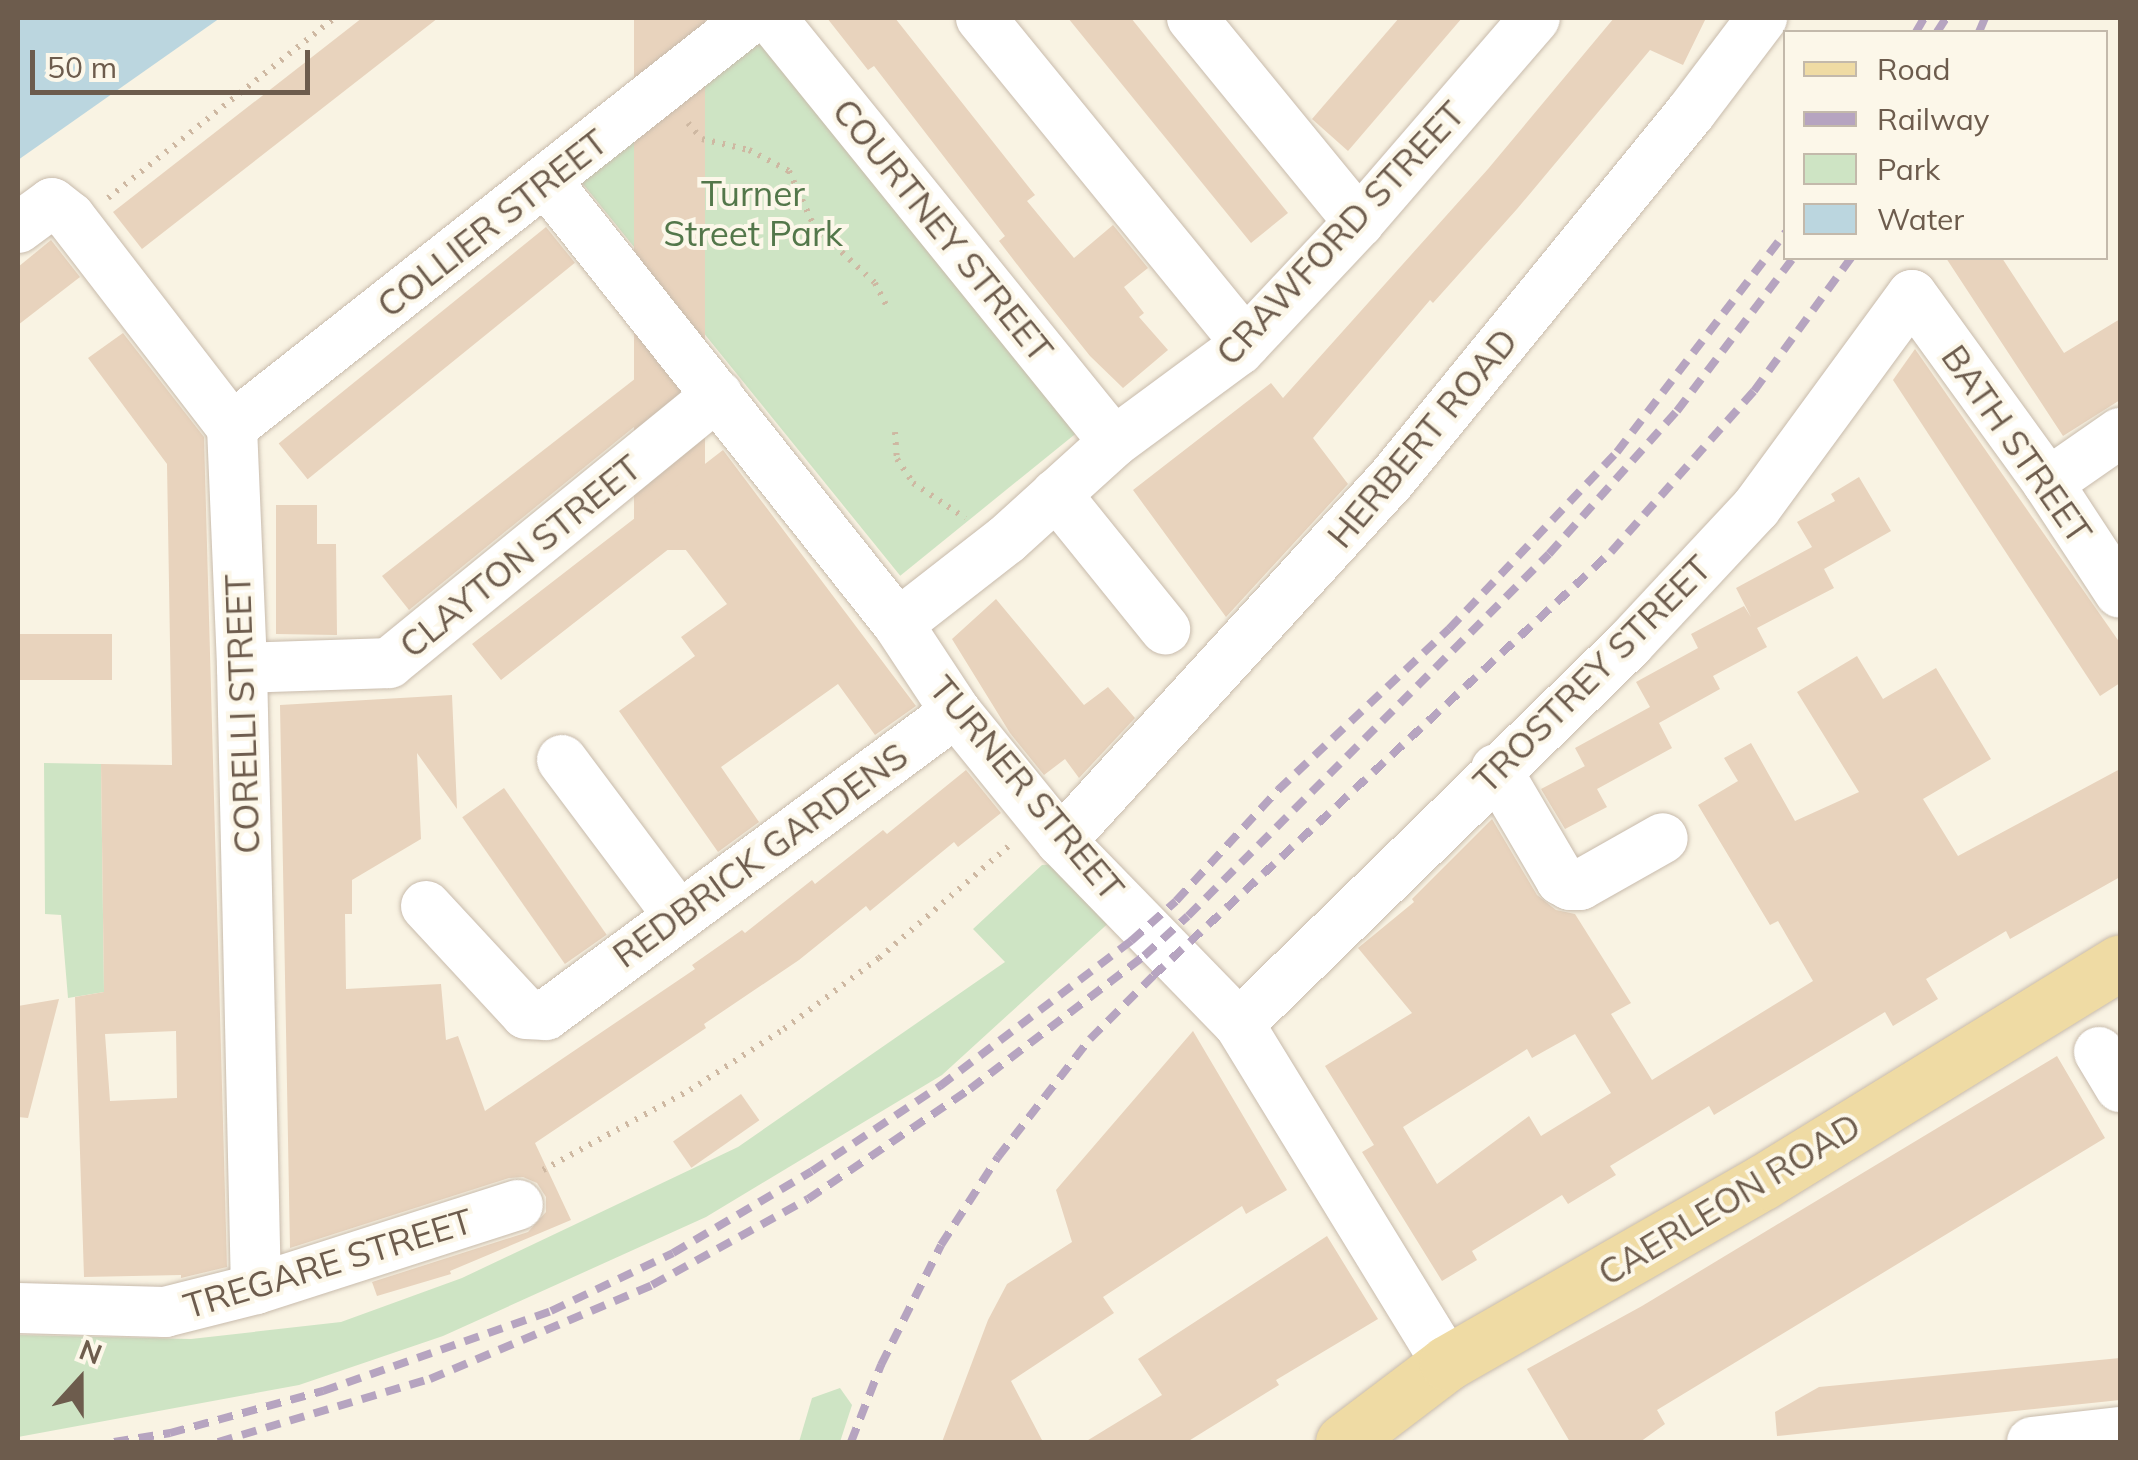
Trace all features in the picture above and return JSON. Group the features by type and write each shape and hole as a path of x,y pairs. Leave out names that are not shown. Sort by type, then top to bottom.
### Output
{"main road":[{"name":"CAERLEON ROAD","path":"1343,1442 1448,1364 1763,1182 2120,962"}],"street":[{"name":"COLLIER STREET","path":"232,427 751,18"},
{"name":"COURTNEY STREET","path":"771,18 1114,442"},
{"path":"982,18 1246,343"},
{"path":"1192,18 1359,222"},
{"name":"CRAWFORD STREET","path":"898,624 1006,540 1114,442 1246,343 1359,222 1535,18"},
{"name":"HERBERT ROAD","path":"1052,829 1390,480 1691,112 1762,18"},
{"name":"TURNER STREET","path":"546,181 898,624 956,712 1052,829 1238,1024 1448,1364"},
{"path":"35,216 70,217 232,427"},
{"name":"BATH STREET","path":"1912,295 2048,482 2120,593"},
{"name":"TROSTREY STREET","path":"1238,1024 1496,768 1629,644 1756,508 1912,295"},
{"name":"CLAYTON STREET","path":"242,668 388,662 718,395"},
{"name":"CORELLI STREET","path":"232,427 242,668 256,1289"},
{"path":"2048,482 2120,433"},
{"path":"1056,494 1165,629"},
{"name":"REDBRICK GARDENS","path":"426,906 526,1014 546,1015 956,712"},
{"path":"562,760 678,915"},
{"path":"1496,768 1561,880 1570,885 1580,885 1663,838"},
{"name":"TREGARE STREET","path":"18,1308 164,1312 256,1289 518,1204"},
{"path":"2032,1442 2120,1432"}],"path":[{"path":"35,216 102,202 334,18"},
{"path":"658,92 702,139 748,150 790,172 819,238 834,244 875,283 888,308"},
{"path":"894,432 897,460 912,483 941,506 1006,540"},
{"path":"518,1204 528,1178 690,1090 800,1017 1052,829"}],"green space":[{"name":"Turner Street Park","path":"759,39 1077,432 900,576 582,182"},
{"path":"44,763 101,764 104,992 68,998 61,915 45,914"},
{"path":"1056,864 1114,918 942,1075 706,1217 443,1336 299,1385 18,1437 18,1335 191,1339 341,1322 462,1278 738,1147 1005,962 973,929 1042,865"},
{"path":"840,1388 852,1405 840,1442 799,1442 812,1398"}],"water":[{"path":"18,18 220,18 18,160"}],"building":[{"path":"362,18 438,18 142,249 113,212"},
{"path":"634,18 705,18 705,550 634,550"},
{"path":"827,18 895,18 1035,195 1027,201 1074,258 1113,225 1148,268 1124,287 1144,313 1139,317 1168,350 1123,388 1090,356 999,241 1005,236 874,66 868,70"},
{"path":"1068,18 1131,18 1288,213 1251,243"},
{"path":"1399,18 1462,18 1348,151 1312,119"},
{"path":"1614,18 1706,18 1683,65 1650,50 1517,209 1433,303 1430,300 1313,438 1348,484 1226,617 1133,490 1271,383 1283,398 1488,169"},
{"path":"546,227 575,263 308,479 279,443"},
{"path":"51,240 80,277 18,325 18,267"},
{"path":"1947,260 2003,260 2064,353 2120,319 2120,400 2063,436"},
{"path":"123,333 204,437 227,1267 181,1278 84,1277 75,997 104,992 101,764 172,765 167,464 88,358","holes":["176,1031 177,1098 110,1101 105,1034"]},
{"path":"1915,349 2120,643 2120,683 2100,696 1893,380"},
{"path":"654,364 677,392 409,610 382,576"},
{"path":"723,450 916,706 875,735 838,684 721,767 759,822 718,852 619,711 695,656 681,637 727,604 679,541 501,680 472,644"},
{"path":"1859,477 1891,531 1824,569 1834,588 1757,628 1767,647 1713,676 1720,689 1659,723 1672,748 1597,789 1607,807 1565,829 1541,789 1585,766 1575,748 1650,707 1636,682 1698,648 1691,634 1744,606 1751,617 1736,588 1812,547 1797,522 1835,501 1831,494"},
{"path":"276,505 317,505 317,544 336,544 337,635 276,634"},
{"path":"996,599 1084,705 1108,687 1135,718 1079,778 1065,759 1044,775 1010,733 952,639"},
{"path":"18,634 112,634 112,680 18,680"},
{"path":"1857,656 1883,699 1936,668 1991,759 1923,799 1958,856 2120,769 2120,877 2010,939 2006,931 1926,979 1938,999 1893,1026 1885,1012 1714,1115 1709,1106 1610,1166 1616,1175 1568,1204 1562,1195 1472,1251 1477,1260 1442,1281 1362,1152 1374,1145 1325,1066 1412,1013 1358,948 1414,902 1412,899 1492,819 1537,895 1556,910 1575,914 1631,1003 1611,1014 1652,1080 1813,981 1778,921 1770,925 1698,805 1738,781 1724,758 1751,743 1795,821 1859,792 1797,692","holes":["1575,1034 1611,1093 1541,1136 1529,1116 1437,1184 1403,1127 1527,1049 1532,1058"]},
{"path":"452,695 457,809 417,753 421,839 352,880 352,914 345,914 346,989 441,984 446,1040 458,1036 485,1111 695,969 692,965 742,930 745,933 812,880 815,884 883,830 887,834 966,770 1001,813 958,847 954,842 870,911 866,906 799,960 704,1024 706,1028 535,1143 571,1220 450,1271 451,1274 377,1296 372,1282 528,1232 546,1212 546,1197 537,1183 523,1177 509,1178 290,1248 280,705"},
{"path":"504,788 607,935 565,964 462,817"},
{"path":"59,999 28,1118 18,1117 18,1006"},
{"path":"1193,1031 1287,1190 1246,1214 1242,1206 1103,1297 1114,1313 1011,1381 1043,1442 942,1442 988,1320 1007,1284 1072,1242 1056,1190"},
{"path":"2057,1056 2105,1138 1657,1410 1665,1424 1640,1442 1570,1442 1527,1369 1642,1306"},
{"path":"741,1094 759,1120 691,1168 673,1142"},
{"path":"1327,1236 1378,1319 1276,1380 1279,1385 1187,1442 1085,1442 1162,1395 1138,1359"},
{"path":"2120,1358 2120,1400 1777,1436 1775,1412 1819,1387"}],"railway":[{"path":"1917,30 1924,18"},
{"path":"1938,30 1946,18"},
{"path":"1980,30 1985,18"},
{"path":"114,1442 170,1433 323,1391 551,1311 673,1253 812,1171 940,1086 1131,941 1176,901 1278,790 1449,629 1617,452 1783,236"},
{"path":"218,1442 430,1379 652,1285 808,1199 970,1089 1144,956 1188,916 1549,554 1677,411 1791,260"},
{"path":"851,1442 881,1365 941,1245 998,1157 1090,1039 1153,976 1611,552 1754,391 1850,260"}]}
